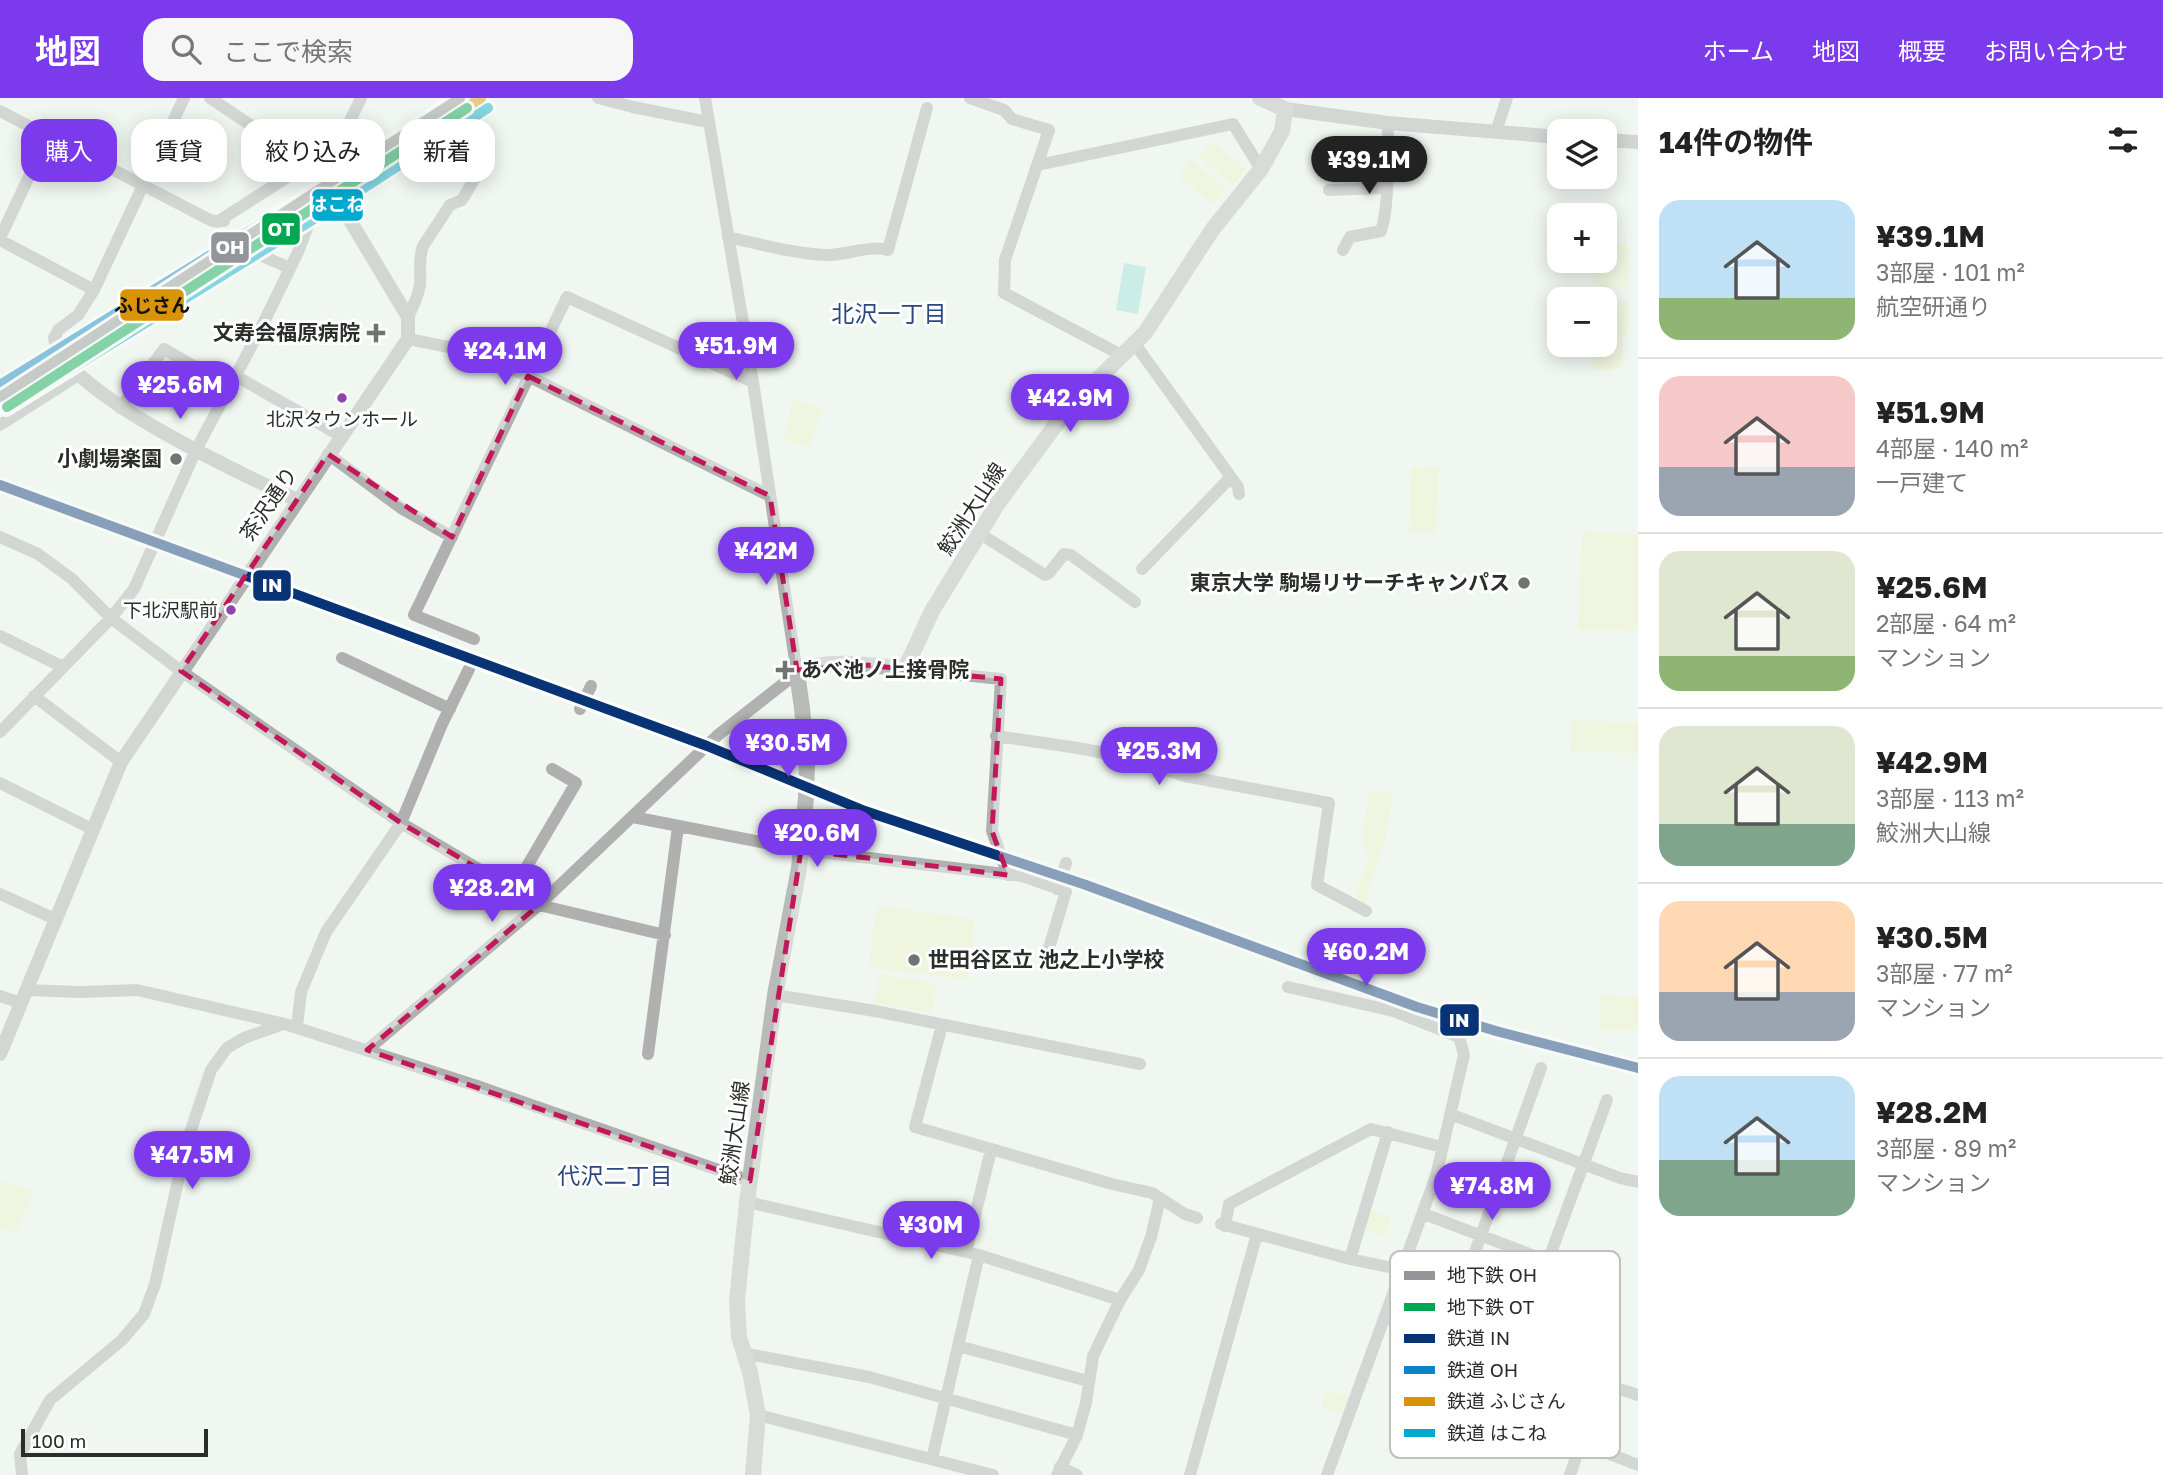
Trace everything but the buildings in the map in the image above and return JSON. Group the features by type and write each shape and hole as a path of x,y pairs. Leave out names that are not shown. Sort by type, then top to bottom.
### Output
{"main road":[{"path":"1260,98 1285,109"},
{"name":"鮫洲大山線","path":"905,669 905,663 932,611 979,533 1069,407 1145,333 1212,230 1261,169 1280,136 1285,109"},
{"path":"797,673 803,669 827,666 866,665 905,669"},
{"name":"鮫洲大山線","path":"753,1475 758,1416 750,1372 739,1338 737,1301 747,1202 775,995 801,850 807,762 797,673"}],"street":[{"path":"184,98 94,290 78,315 58,330 55,346 77,376 89,381 120,408 196,450 297,500"},
{"path":"210,98 241,119"},
{"path":"351,119 361,98"},
{"path":"598,98 708,122"},
{"path":"368,1050 539,905 718,735 797,673 753,382 705,98"},
{"path":"971,98 1004,110 1012,119 1049,130 1005,260 1004,293 1129,350 1238,487 1239,494"},
{"path":"1496,132 1507,98"},
{"path":"728,237 783,249 829,255 878,248 888,250 927,108"},
{"path":"1285,109 1388,123 1547,136"},
{"path":"0,111 21,122"},
{"path":"1343,250 1350,237 1381,230 1386,212 1388,123"},
{"path":"1038,165 1233,124 1261,169"},
{"path":"0,732 111,618 134,589 196,450 233,381 311,218 471,127 486,157 462,200 450,205 423,246 417,295 408,317 408,338 469,351 528,376 770,496"},
{"path":"1617,141 1638,142"},
{"path":"117,172 221,221 281,182"},
{"path":"27,182 0,239 94,290"},
{"path":"328,182 408,317"},
{"path":"1329,190 1386,188"},
{"path":"255,253 289,268"},
{"path":"474,639 414,615 567,297 753,382"},
{"name":"茶沢通り","path":"0,1054 121,762 408,338"},
{"path":"120,408 164,349 341,436"},
{"path":"0,425 77,376"},
{"path":"328,454 401,508 452,537"},
{"path":"1142,569 1230,478"},
{"path":"979,533 1045,575 1064,554 1070,555 1135,602"},
{"path":"0,537 38,554 72,579 111,618 181,671 401,823 539,905 665,935"},
{"path":"0,636 63,667"},
{"path":"342,658 450,709"},
{"path":"291,1025 301,992 326,932 401,823 469,669"},
{"path":"905,669 1001,679 992,831 1008,874"},
{"path":"580,709 591,686"},
{"path":"34,696 121,762"},
{"path":"996,736 1078,748 1126,758 1185,776 1329,803 1317,885 1366,911"},
{"path":"513,890 576,783 552,769"},
{"path":"0,783 92,829"},
{"path":"633,817 801,850 1022,876 1066,891 1044,965"},
{"path":"648,1054 678,827"},
{"path":"1057,889 1066,863"},
{"path":"0,894 55,919"},
{"path":"1287,987 1393,1011 1459,1037 1464,1055 1436,1176 1410,1251"},
{"path":"0,996 137,990 291,1025 751,1181"},
{"path":"775,995 875,1011 1140,1064"},
{"path":"22,1475 20,1454 50,1400 134,1329 149,1304 186,1145 211,1070 227,1048 261,1031 291,1025"},
{"path":"942,1026 915,1127 1152,1193 1185,1214 1197,1218"},
{"path":"1474,1251 1541,1068"},
{"path":"1552,1251 1607,1100"},
{"path":"1450,1114 1620,1178 1638,1182"},
{"path":"1390,1267 1223,1225 1230,1203 1371,1129 1442,1147"},
{"path":"1350,1258 1388,1132"},
{"path":"932,1459 958,1346 990,1150"},
{"path":"1077,1475 1058,1471 1077,1435 1086,1402 1093,1356 1120,1300 1139,1270 1151,1237 1160,1199"},
{"path":"747,1202 973,1254 1120,1300"},
{"path":"1424,1214 1520,1251"},
{"path":"1190,1475 1257,1234"},
{"path":"1327,1475 1390,1305"},
{"path":"1385,1318 1390,1320"},
{"path":"958,1346 1088,1381"},
{"path":"743,1353 869,1377 1077,1435"},
{"path":"1620,1390 1638,1395"},
{"path":"758,1416 993,1475"},
{"path":"1570,1475 1576,1458"},
{"path":"1620,1458 1638,1465"}],"highlighted area":[{"path":"528,376 770,496 797,670 866,665 1001,679 992,831 1008,875 801,850 750,1181 367,1050 539,905 401,823 181,671 328,454 452,537"}],"green space":[{"path":"1211,141 1246,169 1233,185 1198,157"},
{"path":"1332,157 1383,160 1382,182 1378,186 1337,183 1332,175"},
{"path":"1191,160 1226,188 1213,204 1178,176"},
{"path":"1617,243 1627,244 1629,283 1625,287 1617,287 1598,287 1593,284 1593,273 1617,273"},
{"path":"1617,300 1626,301 1629,306 1628,330 1623,336 1622,364 1614,370 1594,370 1591,367 1591,357 1617,357"},
{"path":"793,400 823,408 809,446 784,440"},
{"path":"1411,467 1439,468 1436,534 1409,533"},
{"path":"1582,532 1638,534 1638,631 1578,629"},
{"path":"1572,720 1638,723 1638,754 1570,751"},
{"path":"1369,790 1393,794 1385,840 1364,906 1352,904 1369,859 1362,843"},
{"path":"876,906 975,919 967,980 869,967"},
{"path":"1376,940 1389,941 1383,962 1386,978 1363,971"},
{"path":"880,974 937,984 932,1013 874,1003"},
{"path":"1601,996 1638,997 1638,1031 1599,1029"},
{"path":"0,1180 33,1191 16,1234 0,1227"},
{"path":"1367,1210 1391,1217 1385,1236 1361,1230"},
{"path":"1327,1389 1350,1397 1344,1415 1321,1407"}],"water":[{"path":"1124,263 1146,267 1138,314 1116,310"}],"metro line":[{"name":"OH","path":"0,397 460,98"},
{"name":"OT","path":"7,407 467,108"}],"rail line":[{"name":"OH","path":"0,385 340,175 459,98"},
{"name":"ふじさん","path":"0,399 347,185 481,98"},
{"name":"はこね","path":"6,409 353,195 488,108"},
{"name":"IN","path":"0,485 707,746 865,811 1086,885 1417,1007 1496,1031 1638,1068"}],"place":[{"name":"文寿会福原病院","path":"376,333"},
{"name":"北沢タウンホール","path":"342,398"},
{"name":"小劇場楽園","path":"176,459"},
{"name":"東京大学 駒場リサーチキャンパス","path":"1524,583"},
{"name":"下北沢駅前","path":"231,610"},
{"name":"あべ池ノ上接骨院","path":"785,670"},
{"name":"世田谷区立 池之上小学校","path":"914,960"}],"district":[{"name":"北沢一丁目","path":"889,314"},
{"name":"代沢二丁目","path":"615,1176"}]}
